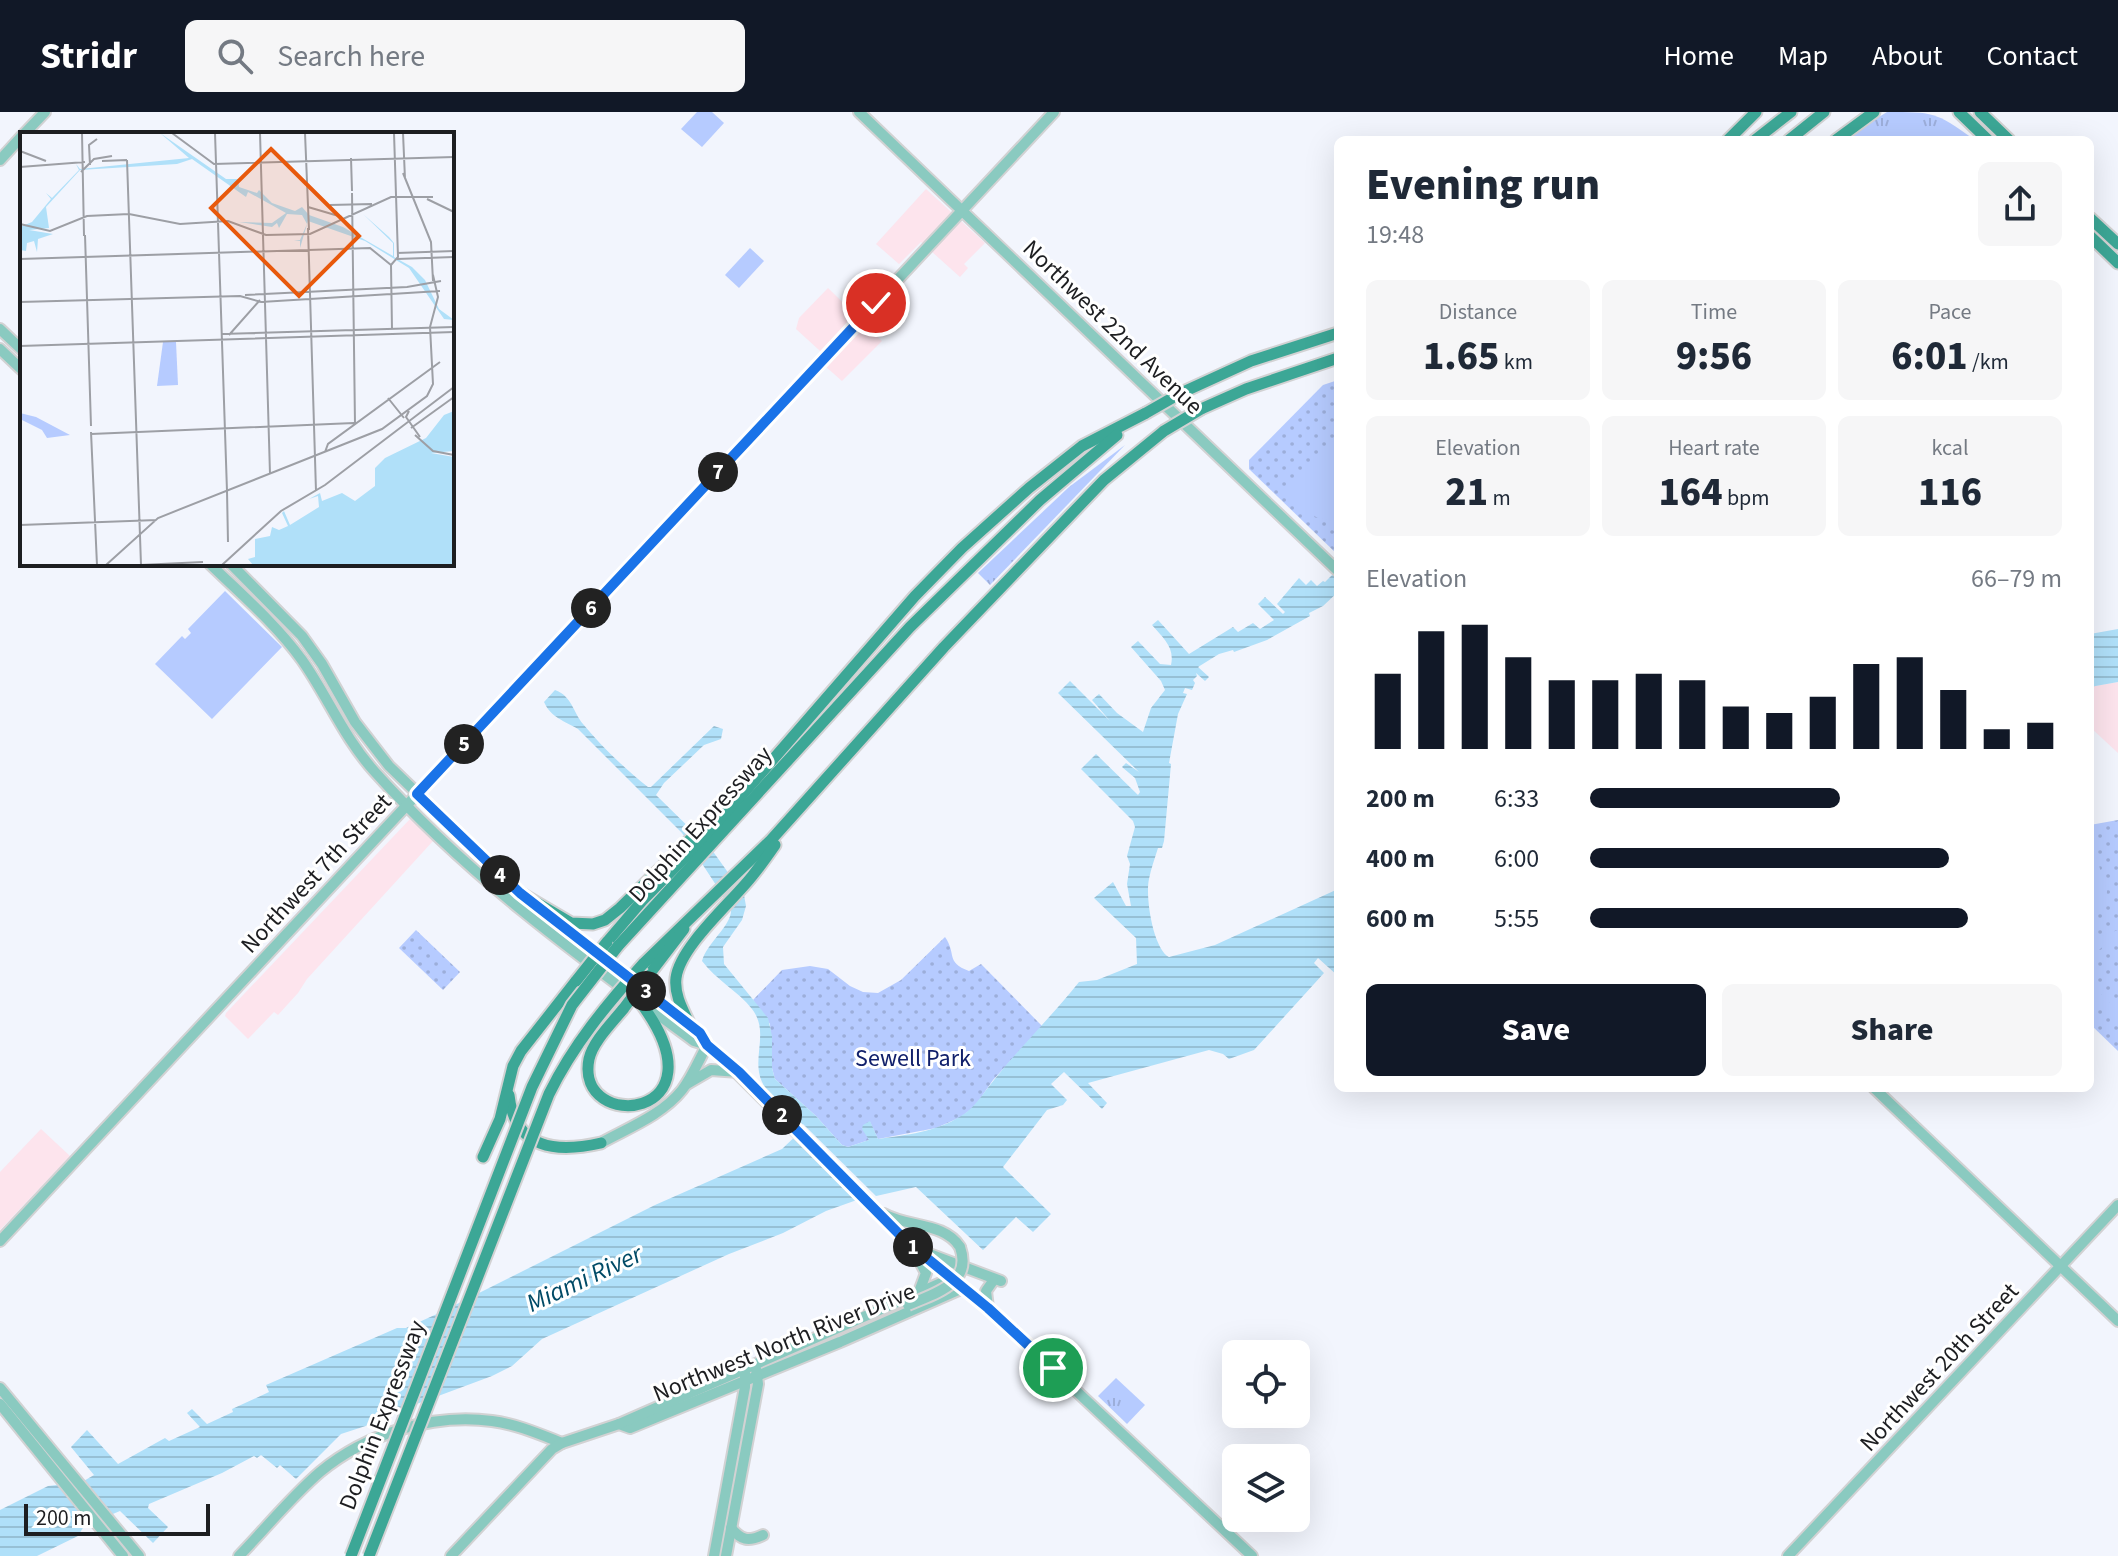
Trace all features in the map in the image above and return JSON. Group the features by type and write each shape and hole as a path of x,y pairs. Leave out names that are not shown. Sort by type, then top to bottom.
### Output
{"highway":[{"path":"1732,136 1756,112"},
{"path":"1760,136 1791,112"},
{"path":"1794,136 1824,112"},
{"path":"1841,136 1874,112"},
{"path":"1946,112 1959,122 1969,122"},
{"path":"1959,112 1984,136"},
{"path":"1983,113 2005,136"},
{"path":"2094,222 2118,244"},
{"path":"2094,240 2118,263"},
{"name":"Dolphin Expressway","path":"687,856 711,847 818,725 910,627 1048,492 1091,455 1146,413 1181,393 1229,370 1334,334"},
{"path":"640,1002 663,1036 668,1073 657,1096 644,1104 628,1107 611,1103 600,1095 591,1082 589,1060 645,970 700,908 798,811 985,604 1104,480 1164,431 1201,409 1274,379 1334,359"},
{"path":"483,1157 500,1119 513,1066 528,1039 706,830 944,566 1017,498 1082,446 1146,413"},
{"path":"690,1025 676,991 678,971 689,949 742,888 798,811"},
{"path":"520,893 564,921 599,923 687,856"},
{"name":"Dolphin Expressway","path":"351,1556 532,1087 572,1005 612,944"},
{"name":"Dolphin Expressway","path":"369,1556 549,1094 562,1067 592,1023 645,970"},
{"path":"508,1083 511,1110 517,1123 542,1145 562,1149 601,1143"}],"main road":[{"path":"26,132 45,112"},
{"name":"Northwest 22nd Avenue","path":"859,112 1334,568"},
{"name":"Northwest 7th Street","path":"0,1241 1054,112"},
{"path":"0,160 20,138"},
{"path":"0,329 20,348"},
{"path":"0,349 20,368"},
{"path":"212,566 292,646 356,749 407,805 498,893 640,1002 694,1041 707,1045"},
{"path":"233,566 302,636 368,741 417,794 520,893 700,1033 707,1045 739,1072 914,1248 988,1308 1252,1556"},
{"path":"686,1085 707,1045"},
{"path":"601,1143 663,1108 686,1085 711,1070 739,1072"},
{"path":"1877,1092 2118,1321"},
{"name":"Northwest 20th Street","path":"1788,1556 2118,1205"},
{"path":"799,1356 956,1281 963,1266 960,1247 946,1232 902,1223 876,1209"},
{"path":"914,1248 997,1281 986,1291 988,1308"},
{"path":"914,1248 926,1273 919,1292"},
{"name":"Northwest North River Drive","path":"562,1443 619,1424 750,1371 950,1279"},
{"name":"Northwest North River Drive","path":"750,1371 840,1342 963,1288"},
{"path":"726,1556 758,1384 750,1371"},
{"path":"714,1556 750,1371"},
{"path":"0,1388 14,1413 123,1556"},
{"path":"0,1404 14,1413 138,1556"},
{"path":"239,1556 308,1483 337,1460 378,1438 426,1424 475,1420 532,1431 562,1443 542,1459 451,1555"},
{"path":"532,1431 543,1447 542,1459"},
{"path":"731,1528 745,1540 763,1535"}],"shaded area":[{"path":"926,189 985,243 964,264 968,268 960,277 921,242 899,264 876,244"},
{"path":"828,288 882,341 842,381 825,366 830,360 796,329 799,318"},
{"path":"2118,682 2118,753 2094,731 2094,686"},
{"path":"410,819 433,841 278,1015 274,1012 248,1039 225,1016 226,1013"},
{"path":"41,1129 70,1156 0,1230 0,1172"}],"green space":[{"path":"697,112 712,112 724,123 702,147 681,129"},
{"path":"1887,112 1915,112 1941,118 1969,136 1848,136"},
{"path":"750,248 764,261 739,288 725,275"},
{"path":"1334,381 1334,551 1249,469 1249,460 1323,385"},
{"path":"1334,441 1334,522 1316,517 1283,495"},
{"path":"1125,445 990,585 978,573 1069,487"},
{"path":"225,591 282,647 212,719 155,664 182,636 185,639 191,633 188,629"},
{"path":"2118,820 2118,1051 2094,1028 2094,824"},
{"path":"2094,850 2107,891 2106,902 2094,916"},
{"path":"416,930 460,972 443,990 399,948"},
{"path":"2118,930 2118,940 2094,956 2094,942"},
{"name":"Sewell Park","path":"945,937 957,964 969,971 981,964 1042,1026 993,1080 975,1106 961,1117 936,1128 878,1139 870,1122 866,1133 869,1140 848,1147 842,1145 816,1116 775,1079 770,1024 753,1000 782,970 810,966 828,969 863,992 878,993 901,980"},
{"path":"2094,984 2096,989 2118,1010 2118,1022 2094,1000"},
{"path":"1116,1378 1145,1405 1127,1424 1098,1396"}],"water":[{"name":"Miami River","path":"1334,573 1334,596 1309,613 1310,616 1267,640 1219,654 1198,667 1209,677 1205,681 1196,673 1192,690 1185,688 1183,693 1187,694 1178,714 1169,763 1164,841 1162,848 1158,848 1148,887 1155,933 1163,952 1169,957 1215,945 1334,891 1334,972 1318,958 1314,963 1324,973 1254,1050 1229,1059 1209,1050 1088,1083 1107,1103 1102,1109 1064,1072 1051,1084 1067,1100 1063,1105 1047,1110 1003,1167 1051,1214 1033,1232 1016,1217 983,1250 916,1187 854,1201 542,1339 512,1366 492,1376 341,1434 296,1479 280,1465 277,1468 261,1455 257,1458 254,1456 149,1504 148,1508 168,1527 153,1543 120,1511 84,1526 78,1536 37,1556 0,1556 0,1510 48,1486 82,1482 94,1475 71,1447 87,1430 118,1464 165,1438 169,1441 200,1427 187,1413 192,1409 207,1424 269,1392 266,1385 439,1313 655,1205 782,1149 805,1127 770,1094 762,1082 758,1064 760,1027 752,1009 702,961 728,921 731,908 682,833 578,729 550,712 544,702 555,690 569,700 583,724 605,749 648,787 714,726 723,729 721,739 704,745 664,783 656,795 712,850 744,895 746,906 742,920 723,947 724,964 768,1018 775,1079 816,1116 842,1145 848,1147 869,1140 862,1129 870,1121 878,1139 931,1129 961,1116 975,1104 1079,982 1097,980 1137,964 1136,938 1094,898 1113,882 1126,906 1131,906 1127,856 1135,827 1133,821 1081,769 1096,754 1138,795 1140,792 1135,778 1122,767 1126,763 1139,772 1058,693 1070,681 1110,721 1092,700 1099,694 1117,713 1143,732 1151,708 1165,690 1161,681 1131,647 1138,641 1160,664 1171,665 1167,643 1152,625 1158,620 1189,654 1233,627 1238,632 1253,623 1260,629 1274,620 1258,604 1265,597 1283,614 1285,612 1277,604 1299,578 1306,585 1311,580 1317,586"},
{"path":"2118,629 2118,682 2094,686 2094,633"}],"pier":[{"path":"803,1124 879,1199 860,1204 791,1136"}],"route":[{"path":"876,303 417,794 520,893 700,1033 707,1045 739,1072 906,1241 988,1308 1053,1368"}]}
